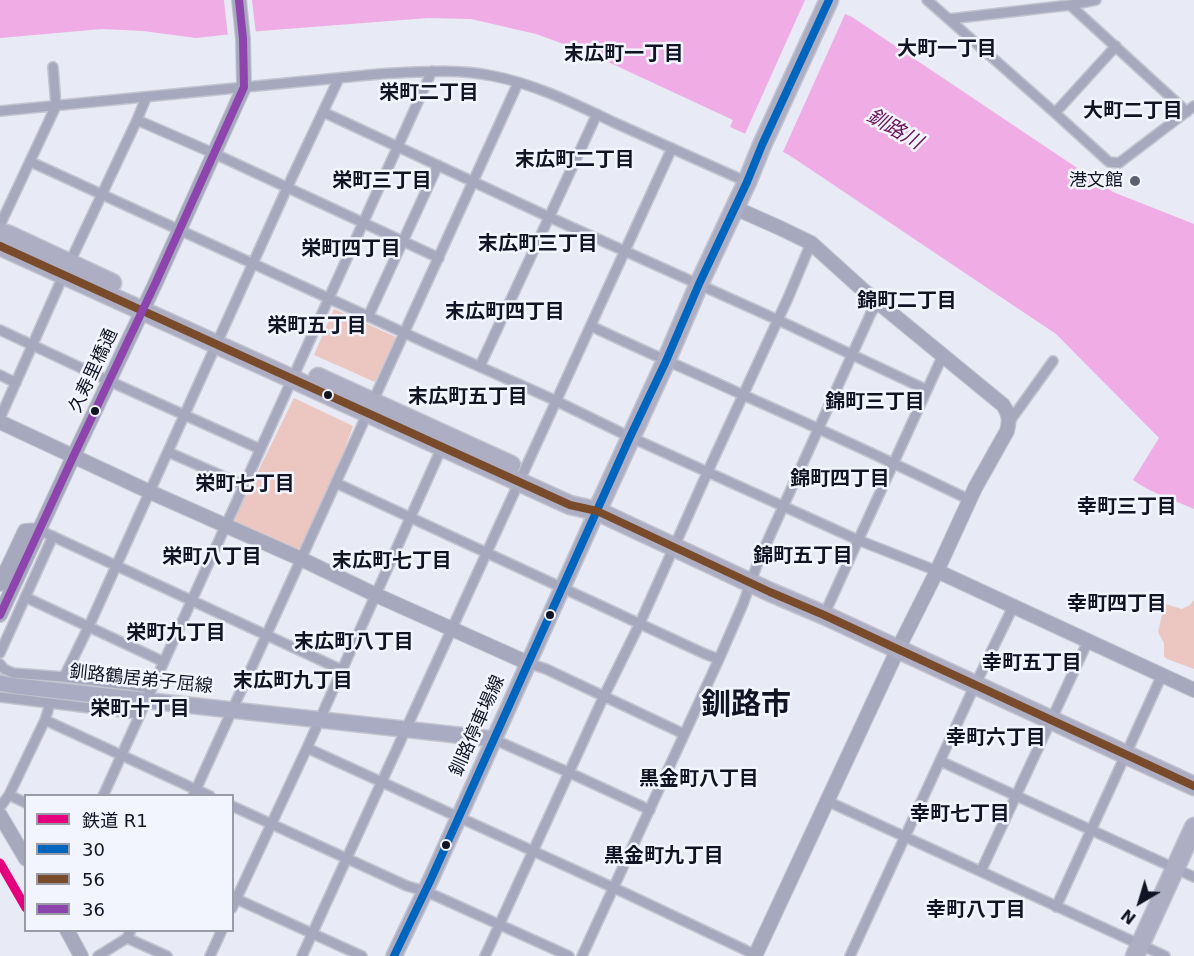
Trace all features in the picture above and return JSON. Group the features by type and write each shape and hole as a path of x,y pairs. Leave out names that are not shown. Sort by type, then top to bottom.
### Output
{"highway":[{"path":"597,511 762,145 830,1"},
{"path":"0,232 9,234 67,270"},
{"path":"0,246 67,270 522,476"},
{"path":"370,407 442,447 576,495 597,511 1194,786"},
{"path":"1137,950 1194,827"}],"main road":[{"name":"釧路停車場線","path":"394,956 597,511"},
{"name":"釧路鶴居弟子屈線","path":"0,683 493,739"}],"street":[{"name":"久寿里橋通","path":"0,615 244,87 239,0"},
{"path":"927,0 1109,162 1119,163 1165,126 1191,109 1070,4"},
{"path":"949,19 1096,0"},
{"path":"1055,113 1116,46"},
{"path":"0,225 56,106 53,68"},
{"path":"103,794 432,71"},
{"path":"0,111 339,78 455,71 493,76 550,94 747,182"},
{"path":"64,677 339,78"},
{"path":"45,720 122,755 194,792 518,83"},
{"path":"146,98 0,420 150,492 528,663 546,669 684,734"},
{"path":"323,112 927,390"},
{"path":"480,366 597,114"},
{"path":"137,120 439,258"},
{"path":"302,956 672,148"},
{"path":"31,162 557,401 630,437 858,540 937,571 1194,690"},
{"path":"368,317 438,165"},
{"path":"735,208 811,243 843,274 1004,405 1010,421"},
{"path":"485,956 604,696 640,623 811,243"},
{"path":"582,956 719,659 783,506 869,316 878,302"},
{"path":"591,326 894,463 970,500"},
{"path":"0,330 260,449"},
{"path":"824,615 943,355"},
{"path":"307,748 756,955 970,500 1010,421 1053,361"},
{"path":"0,375 16,383"},
{"path":"362,956 234,902 307,748 442,447"},
{"path":"168,452 243,485"},
{"path":"336,483 719,659"},
{"path":"0,584 25,531 39,530 342,670"},
{"path":"0,653 53,536"},
{"path":"25,597 164,662"},
{"path":"850,956 1013,607"},
{"path":"981,872 1088,641"},
{"path":"0,664 4,669 13,673 64,677 146,701"},
{"path":"1056,907 1162,675"},
{"path":"0,697 50,704 146,701"},
{"path":"0,807 9,795 45,720 50,704"},
{"path":"493,739 650,810"},
{"path":"940,761 1194,877"},
{"path":"9,795 24,802"},
{"path":"827,801 1056,907 1137,950 1165,956"},
{"path":"234,807 407,886 425,891 569,956"},
{"path":"0,814 24,856"},
{"path":"68,932 81,956"},
{"path":"210,956 221,932"},
{"path":"98,956 129,934 167,956"}],"shaded area":[{"path":"334,309 396,337 375,382 314,355"},
{"path":"294,398 353,426 334,479 301,547 295,551 238,525 235,521"},
{"path":"1194,600 1194,669 1164,656 1164,643 1158,632 1166,604 1182,609"}],"water":[{"name":"釧路川","path":"0,0 813,0 818,2 852,17 1113,192 1194,224 1194,509 1155,493 1133,480 1159,438 1056,334 789,155 730,127 733,120 591,54 536,34 471,19 428,18 196,38 143,31 102,29 0,38"}],"pier":[{"path":"224,0 252,0 256,34 228,37"},
{"path":"805,0 820,0 846,12 782,154 744,136"}],"rail line":[{"name":"R1","path":"0,863 24,905"}],"transit line":[{"name":"36","path":"0,615 156,282 244,87 239,0"},
{"name":"30","path":"394,956 829,0"},
{"name":"56","path":"0,246 570,505 597,511 1194,786"}],"place":[{"name":"港文館","path":"1135,181"}],"district":[{"name":"大町一丁目","path":"947,50"},
{"name":"末広町一丁目","path":"624,55"},
{"name":"栄町二丁目","path":"429,94"},
{"name":"大町二丁目","path":"1133,112"},
{"name":"末広町二丁目","path":"575,161"},
{"name":"栄町三丁目","path":"382,182"},
{"name":"末広町三丁目","path":"538,245"},
{"name":"栄町四丁目","path":"351,250"},
{"name":"錦町二丁目","path":"907,302"},
{"name":"末広町四丁目","path":"505,313"},
{"name":"栄町五丁目","path":"317,327"},
{"name":"末広町五丁目","path":"468,398"},
{"name":"錦町三丁目","path":"875,403"},
{"name":"錦町四丁目","path":"840,480"},
{"name":"栄町七丁目","path":"245,485"},
{"name":"幸町三丁目","path":"1127,508"},
{"name":"錦町五丁目","path":"803,557"},
{"name":"栄町八丁目","path":"212,558"},
{"name":"末広町七丁目","path":"392,562"},
{"name":"幸町四丁目","path":"1117,605"},
{"name":"栄町九丁目","path":"176,634"},
{"name":"末広町八丁目","path":"354,643"},
{"name":"幸町五丁目","path":"1032,664"},
{"name":"末広町九丁目","path":"293,682"},
{"name":"釧路市","path":"746,706"},
{"name":"栄町十丁目","path":"140,710"},
{"name":"幸町六丁目","path":"996,739"},
{"name":"黒金町八丁目","path":"699,780"},
{"name":"幸町七丁目","path":"960,815"},
{"name":"黒金町九丁目","path":"664,857"},
{"name":"幸町八丁目","path":"976,911"}]}
